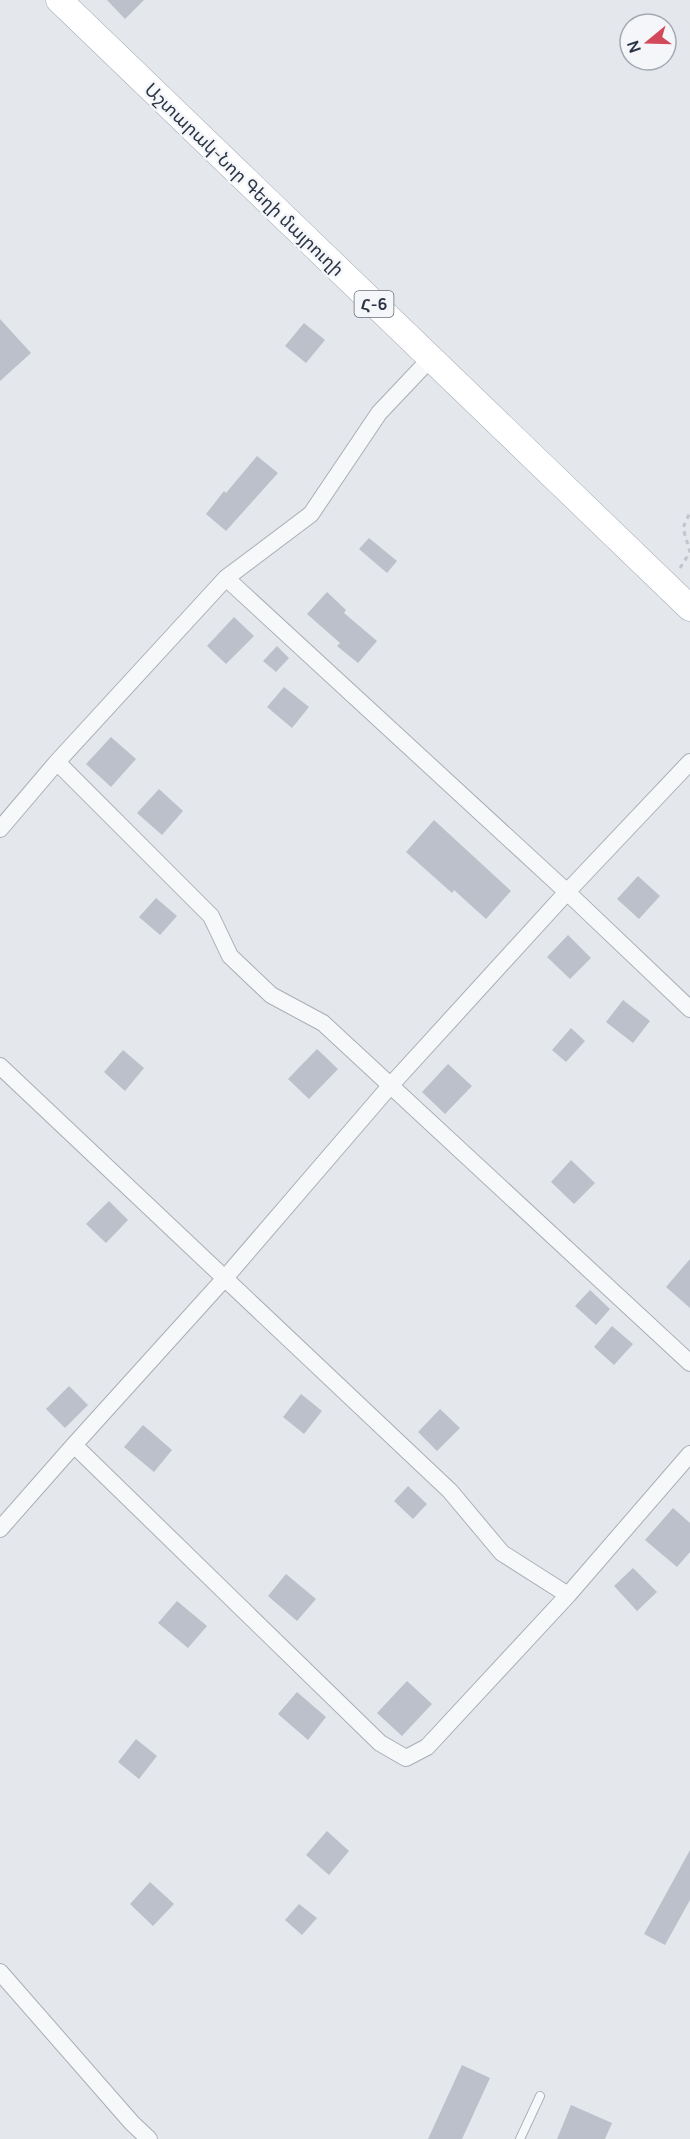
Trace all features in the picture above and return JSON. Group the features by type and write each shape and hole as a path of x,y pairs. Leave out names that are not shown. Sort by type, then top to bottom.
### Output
{"main road":[{"name":"Աշտարակ-Նոր Գեղի մայրուղի","path":"59,0 690,608"}],"street":[{"path":"0,829 57,762 226,578 312,514 379,413 431,358"},
{"path":"226,578 567,892 690,1009"},
{"path":"57,762 211,916 230,956 271,995 323,1023 690,1363"},
{"path":"0,1529 225,1278 390,1086 567,892 690,762"},
{"path":"0,1066 450,1491 502,1553 567,1595"},
{"path":"74,1444 380,1743 406,1758 427,1746 567,1595 690,1454"},
{"path":"0,1972 132,2123 149,2139"}],"lane":[{"path":"520,2139 540,2096"}],"path":[{"path":"668,587 690,552 683,528 690,512"}],"building":[{"path":"107,0 144,0 125,19"},
{"path":"0,319 31,353 0,381"},
{"path":"304,323 325,340 306,363 285,346"},
{"path":"257,456 278,473 226,531 206,514"},
{"path":"369,538 397,561 387,573 359,549"},
{"path":"327,592 346,610 344,613 377,641 358,663 337,646 340,643 307,614"},
{"path":"234,617 254,636 226,664 207,646"},
{"path":"277,646 289,658 276,672 263,661"},
{"path":"284,687 309,707 292,728 267,707"},
{"path":"111,737 136,759 111,787 86,764"},
{"path":"159,789 183,811 162,835 137,813"},
{"path":"434,820 511,891 486,919 454,890 452,893 406,852"},
{"path":"638,876 660,896 639,919 617,899"},
{"path":"156,898 177,916 160,935 139,917"},
{"path":"568,935 591,958 570,979 547,957"},
{"path":"623,1000 650,1021 633,1043 606,1022"},
{"path":"571,1028 585,1041 566,1062 552,1050"},
{"path":"317,1049 338,1069 309,1099 288,1079"},
{"path":"123,1050 144,1068 125,1091 104,1072"},
{"path":"448,1064 472,1086 445,1114 422,1092"},
{"path":"571,1160 595,1183 574,1204 551,1182"},
{"path":"109,1201 128,1220 106,1243 86,1224"},
{"path":"690,1259 690,1308 666,1287"},
{"path":"590,1290 610,1309 596,1325 575,1306"},
{"path":"612,1326 633,1344 614,1365 594,1347"},
{"path":"69,1386 88,1405 65,1428 46,1409"},
{"path":"301,1394 322,1411 304,1434 283,1417"},
{"path":"440,1409 460,1428 437,1451 418,1432"},
{"path":"143,1425 172,1450 154,1472 124,1447"},
{"path":"408,1486 427,1504 413,1519 394,1501"},
{"path":"673,1508 690,1523 690,1552 677,1567 645,1540"},
{"path":"633,1568 657,1592 637,1611 614,1586"},
{"path":"286,1574 316,1599 297,1621 268,1596"},
{"path":"177,1601 207,1626 188,1648 158,1623"},
{"path":"407,1681 432,1704 402,1736 377,1713"},
{"path":"297,1692 326,1717 308,1740 278,1714"},
{"path":"136,1739 157,1756 139,1779 118,1762"},
{"path":"327,1831 349,1851 329,1875 306,1855"},
{"path":"690,1850 690,1900 665,1945 644,1934"},
{"path":"150,1882 174,1904 153,1926 130,1904"},
{"path":"299,1904 317,1918 302,1935 285,1920"},
{"path":"462,2065 490,2078 462,2139 428,2139"},
{"path":"571,2105 612,2123 605,2139 557,2139"}]}
